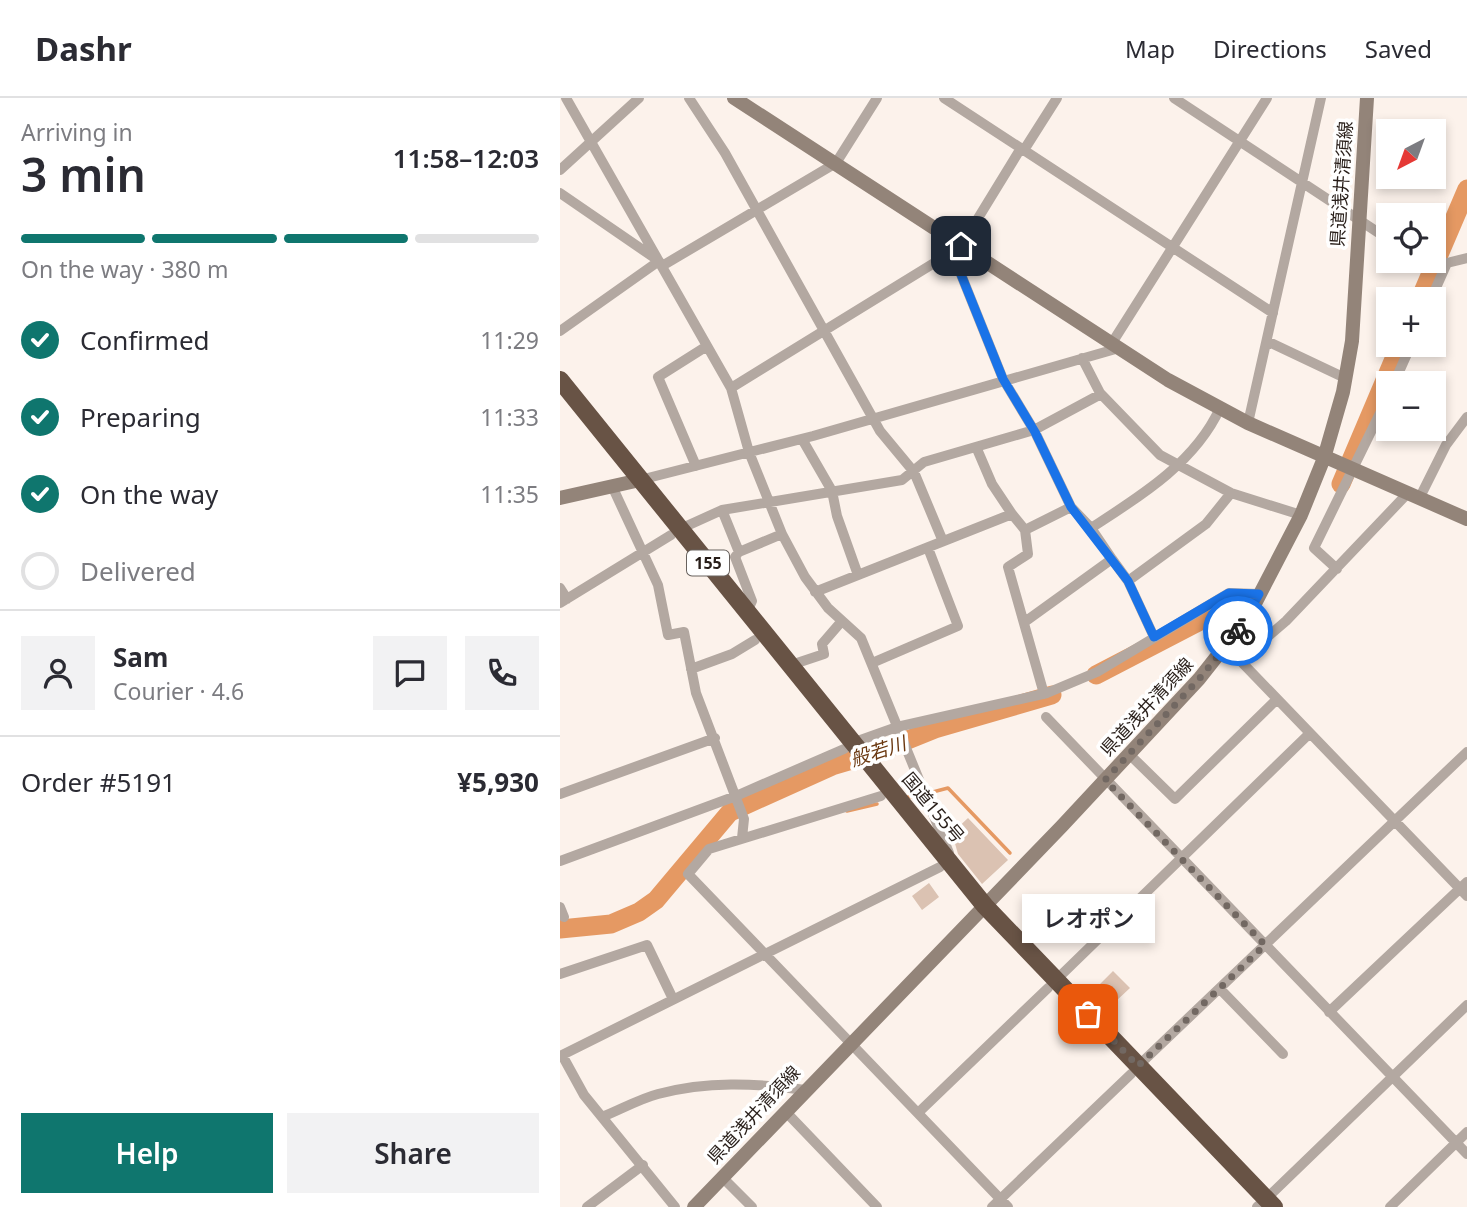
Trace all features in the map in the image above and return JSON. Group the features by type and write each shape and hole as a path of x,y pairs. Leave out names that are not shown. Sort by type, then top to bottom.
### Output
{"highway":[{"name":"国道155号","path":"560,380 627,483"},
{"name":"国道155号","path":"560,398 627,483 676,532 791,665 849,747"},
{"name":"国道155号","path":"676,532 755,640 849,747 982,910 1263,1205"},
{"name":"国道155号","path":"865,767 881,796 944,864"}],"main road":[{"path":"734,98 836,163 956,249 1220,408 1354,472 1467,519"},
{"name":"県道浅井清須線","path":"694,1207 852,1041 982,910 1227,649 1330,461 1352,341 1367,98"},
{"path":"560,498 627,483"}],"street":[{"path":"566,98 731,388 748,452 782,534 816,592 841,622 862,638 950,856 944,864 561,1056 584,1096 675,1207"},
{"path":"560,170 639,98"},
{"path":"689,98 825,330 872,418 914,472 942,539"},
{"path":"560,331 660,263 836,163 877,98"},
{"path":"944,98 1273,313"},
{"path":"731,388 956,249 1057,98"},
{"path":"1174,98 1376,232"},
{"path":"742,838 742,813 696,693 684,632 668,635 658,585 640,552 626,511 627,483 802,439 1082,358 1115,345 1267,98"},
{"path":"1248,423 1321,98"},
{"path":"560,193 660,263"},
{"path":"956,249 1003,379 1034,430 1071,507 1091,528 1128,581 1154,637"},
{"path":"1446,263 1467,258"},
{"path":"1267,341 1345,378"},
{"path":"696,466 658,377 707,346"},
{"path":"1082,358 1101,394 1160,455 1231,493 1301,515"},
{"path":"560,587 564,601 640,552 722,510 902,480 925,462 977,449 1034,430 1101,394"},
{"path":"1091,528 1177,466 1212,426 1220,408"},
{"path":"1227,649 1251,651 1286,621 1413,496 1467,417"},
{"path":"1337,569 1314,548 1376,423"},
{"path":"802,439 832,491 836,516 858,575"},
{"path":"977,449 992,484 1025,530 1028,554 1008,567 1026,621 1044,694"},
{"path":"1128,581 1206,524 1231,493"},
{"path":"1025,530 1071,507"},
{"path":"722,510 739,552"},
{"path":"816,592 928,548 942,539 1012,514"},
{"path":"747,612 752,601 735,557 739,552 782,534"},
{"path":"872,663 958,626 928,548"},
{"path":"1026,621 1112,559"},
{"path":"560,861 737,799 849,747 898,729 1044,694 1097,673 1229,593 1259,594"},
{"path":"791,665 824,654 822,644 841,622"},
{"path":"691,669 732,654 755,640"},
{"path":"1227,649 1465,889 1329,1012"},
{"path":"1129,754 1175,799 1276,700"},
{"path":"1046,717 1467,1154"},
{"path":"919,1112 1309,734"},
{"path":"560,794 715,738"},
{"path":"992,1207 1004,1203 1134,1070 1467,752"},
{"path":"881,796 709,849 688,874 852,1041 1004,1203"},
{"path":"560,974 647,945 673,999"},
{"path":"1220,989 1283,1054"},
{"path":"1263,1205 1467,1004"},
{"path":"602,1117 656,1094 692,1088 747,1082 805,1090"},
{"path":"785,1111 877,1207"},
{"path":"1390,1207 1467,1132"},
{"path":"587,1207 643,1165"},
{"path":"722,1177 751,1207"}],"building":[{"path":"968,818 1008,860 982,884 958,854 952,833"},
{"path":"929,883 939,897 922,910 912,896"},
{"path":"1113,971 1130,988 1115,1002 1099,985"}],"waterway":[{"name":"般若川","path":"1425,287 1467,189"},
{"name":"般若川","path":"1341,484 1395,357"},
{"name":"般若川","path":"1096,675 1225,608"},
{"name":"般若川","path":"560,929 611,924 639,912 656,900 730,812 832,766 873,754 935,729 1052,695"},
{"path":"929,793 948,788 1010,853"},
{"path":"908,797 922,795"},
{"path":"847,811 877,804"}],"way so far":[{"path":"1088,1014 1138,1066 1265,945 1105,780 1199,679 1238,631"}],"place":[{"name":"レオポン","path":"1088,1014"}],"route":[{"path":"961,246 952,252 1003,379 1035,432 1067,493 1071,507 1091,528 1128,581 1154,637 1229,593 1259,594 1238,631"}]}
